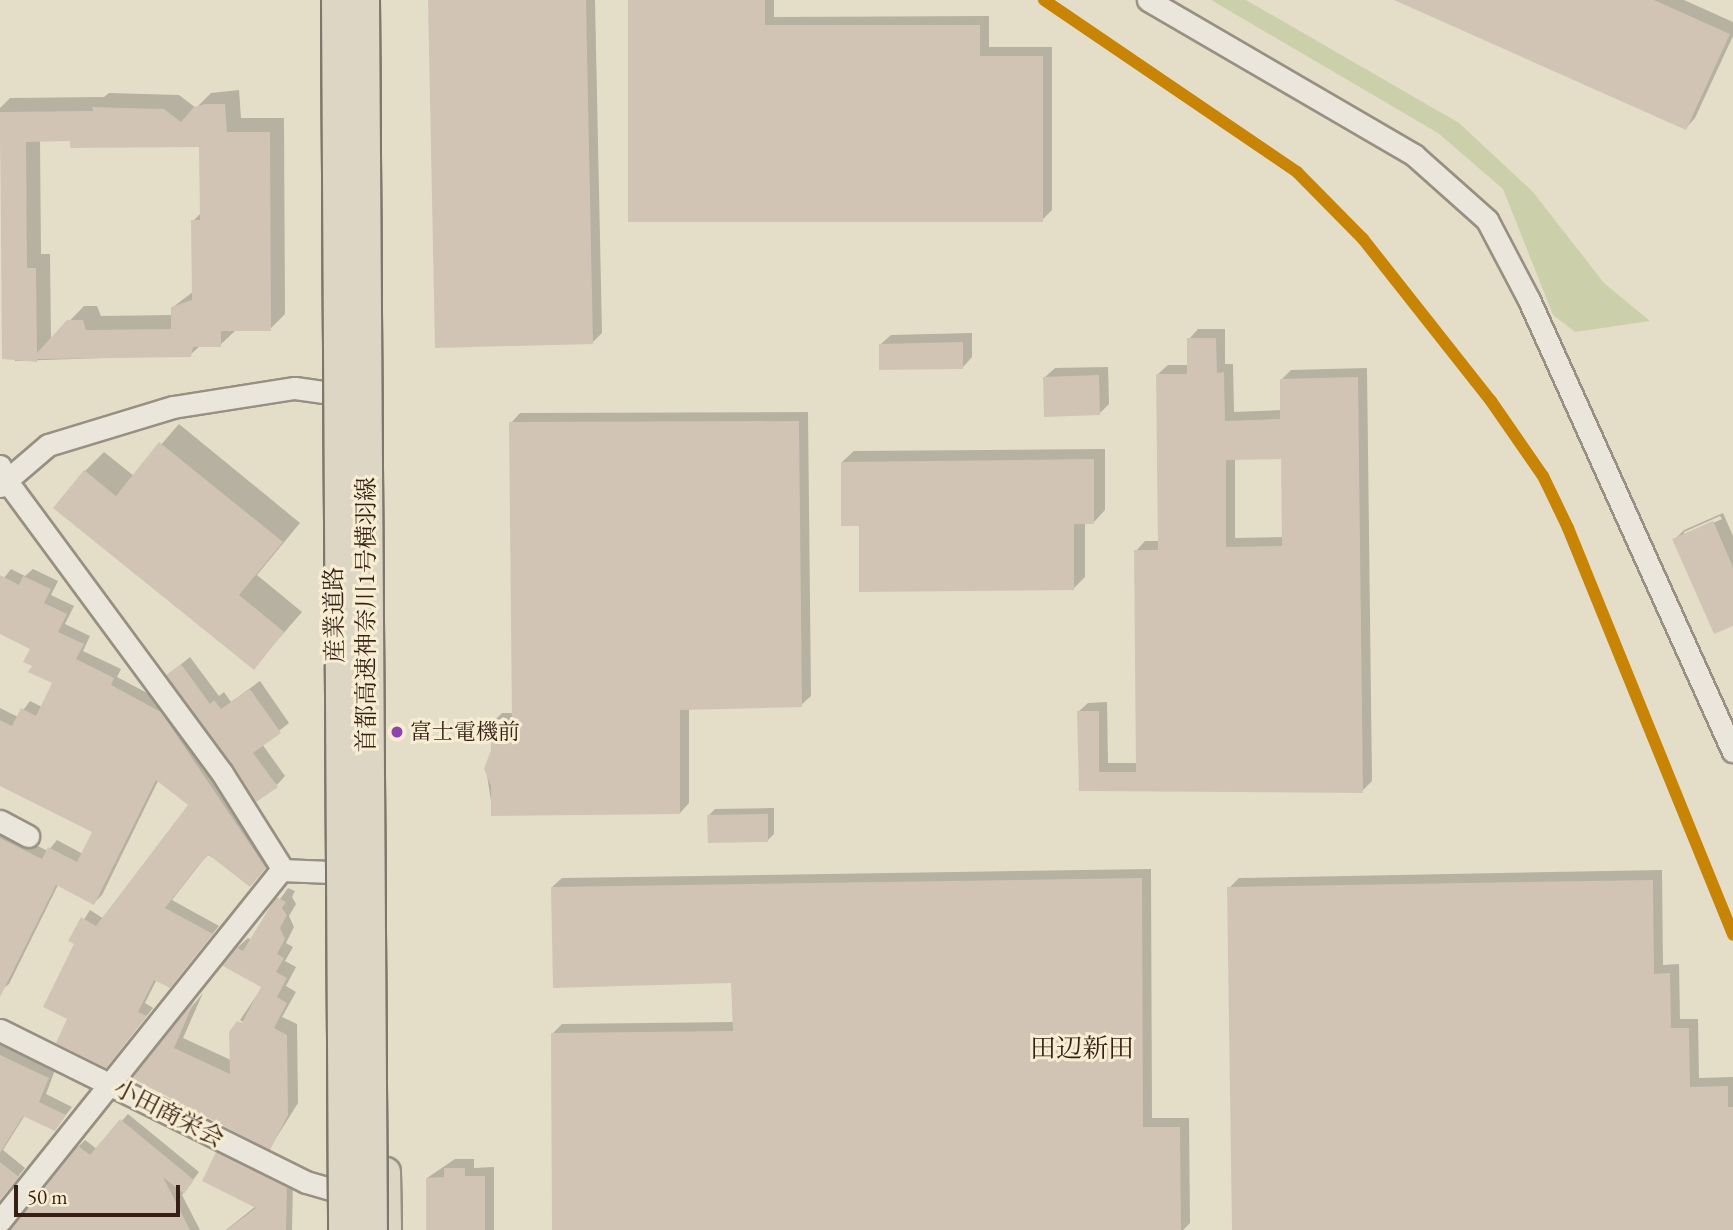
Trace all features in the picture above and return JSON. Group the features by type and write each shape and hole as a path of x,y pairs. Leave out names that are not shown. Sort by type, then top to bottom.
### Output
{"highway":[{"name":"首都高速神奈川1号横羽線","path":"338,0 342,1230"},
{"name":"首都高速神奈川1号横羽線","path":"363,0 371,1230"}],"main road":[{"name":"産業道路","path":"330,0 333,226 329,392 341,872 342,1230"},
{"name":"産業道路","path":"369,0 387,1230"}],"street":[{"path":"1148,0 1414,155 1487,219 1529,300 1733,751"},
{"path":"282,870 222,773 2,477 48,445 173,407 295,388 375,400"},
{"path":"0,821 28,836"},
{"path":"282,870 369,873"},
{"path":"0,1222 282,870"},
{"name":"小田商栄会","path":"0,1030 306,1182 340,1192"}],"green space":[{"path":"1211,0 1246,0 1459,123 1533,192 1604,283 1650,321 1575,332 1553,315 1503,189 1438,133"}],"building":[{"path":"428,0 586,0 593,344 435,348"},
{"path":"628,0 765,0 765,25 980,25 980,56 1043,56 1043,222 628,222"},
{"path":"1394,0 1654,0 1730,34 1686,130"},
{"path":"225,104 227,132 270,132 271,331 221,331 221,347 193,347 191,357 37,359 37,362 2,359 0,112 93,111 92,107 164,109 181,122 194,107","holes":["70,141 70,148 199,147 200,220 191,220 192,300 171,307 171,329 86,330 83,320 67,320 37,353 36,268 27,268 26,142"]},
{"path":"1187,338 1216,338 1217,373 1224,372 1225,421 1280,419 1280,379 1358,377 1363,793 1079,791 1077,711 1099,711 1099,772 1136,772 1134,550 1158,550 1156,374 1187,374","holes":["1281,459 1282,546 1226,547 1226,460"]},
{"path":"963,342 963,369 879,370 879,344"},
{"path":"1099,375 1100,415 1044,417 1043,377"},
{"path":"799,421 802,707 680,710 680,814 491,816 491,786 484,769 491,750 491,722 512,722 509,422"},
{"path":"159,442 283,542 239,595 284,632 254,670 53,508 84,470 116,496"},
{"path":"1094,459 1094,524 1074,524 1074,590 859,592 859,526 841,526 841,462"},
{"path":"1713,521 1733,567 1733,626 1714,634 1672,539"},
{"path":"0,575 19,585 23,576 51,589 44,603 67,614 58,632 84,644 76,659 114,678 111,685 161,712 266,868 250,887 209,855 201,862 165,908 213,934 170,988 154,980 138,1012 147,1016 106,1068 56,1043 67,1019 43,1007 74,944 68,941 81,917 96,926 188,805 156,780 94,905 56,885 0,997 0,838 42,859 48,847 77,862 92,832 0,786 0,720 12,726 21,708 36,716 52,683 28,672 32,666 23,662 30,649 0,634"},
{"path":"181,664 210,704 214,700 221,709 250,689 281,733 253,753 278,787 256,802 166,675"},
{"path":"768,814 768,842 708,843 707,815"},
{"path":"1142,878 1143,1127 1180,1127 1181,1230 552,1230 551,1033 733,1031 731,983 553,988 551,887"},
{"path":"1653,880 1654,974 1670,973 1671,1028 1689,1028 1690,1087 1728,1086 1728,1107 1733,1107 1733,1230 1232,1230 1227,887"},
{"path":"276,897 286,902 282,908 287,915 280,928 285,939 277,954 284,958 276,972 287,978 277,997 287,1003 274,1028 287,1035 288,1115 270,1150 132,1078 196,997 174,1048 230,1074 229,1032 237,1021 242,1023 261,987 221,965 236,947 243,951"},
{"path":"0,1055 49,1078 39,1102 66,1115 55,1131 23,1116 0,1153"},
{"path":"120,1119 194,1180 184,1194 163,1177 190,1230 9,1230 77,1145 90,1155"},
{"path":"216,1152 287,1187 286,1230 227,1230 256,1208 202,1181"},
{"path":"0,1162 19,1177 0,1200"},
{"path":"444,1168 465,1168 465,1176 485,1176 485,1230 426,1230 426,1178 444,1177"}],"transit line":[{"path":"1044,0 1297,172 1363,239 1491,401 1543,476 1568,528 1733,935"}],"place":[{"name":"富士電機前","path":"397,732"}],"district":[{"name":"田辺新田","path":"1082,1049"}]}
